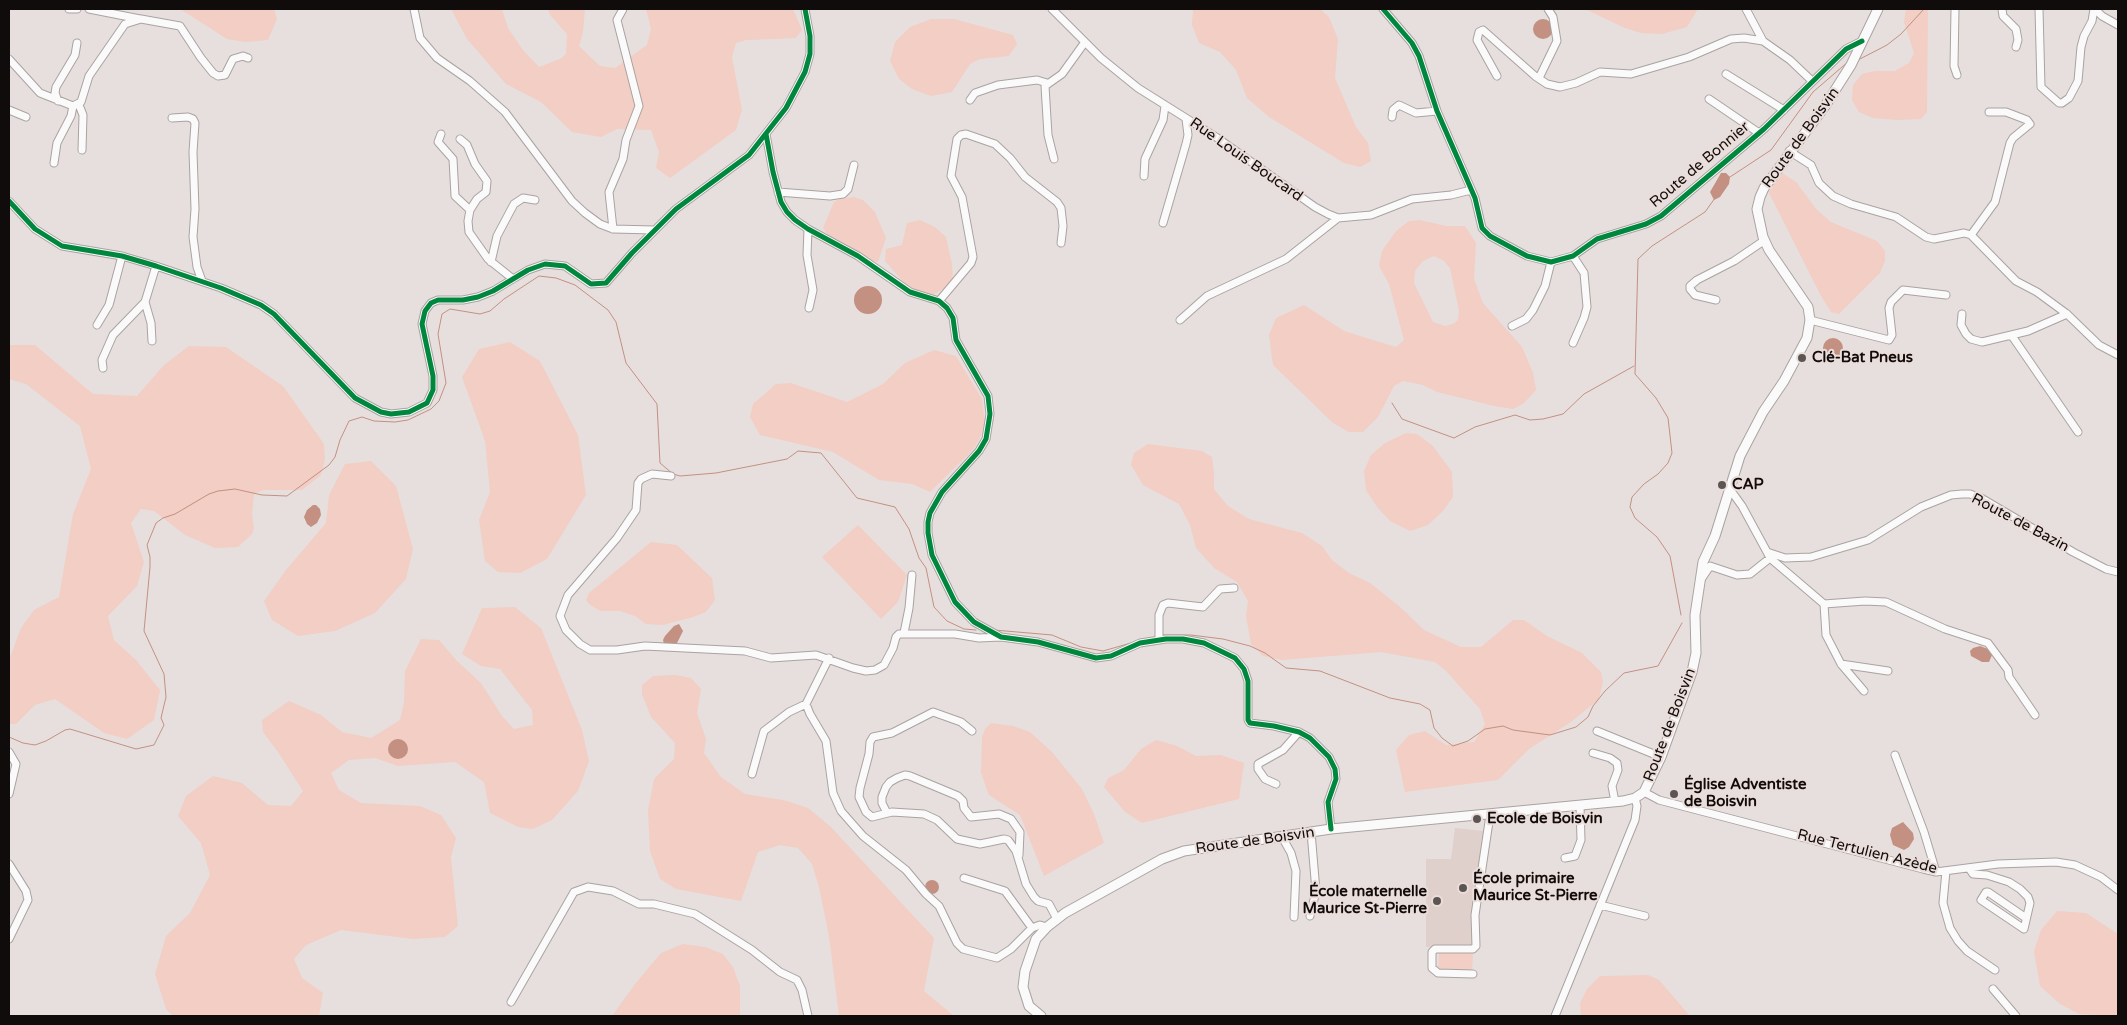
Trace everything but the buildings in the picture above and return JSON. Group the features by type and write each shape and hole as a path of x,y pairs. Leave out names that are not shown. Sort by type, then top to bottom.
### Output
{"main road":[{"name":"Route de Boisvin","path":"1041,1016 1029,1006 1023,988 1025,971 1036,939 1057,919 1140,870 1177,854 1331,829 1615,802 1635,798 1644,792 1661,757 1695,663 1695,615 1703,562 1715,536 1729,488 1746,441 1807,338 1810,320 1808,307 1769,250 1759,225 1757,209 1760,197 1789,151 1825,106 1852,64 1878,9"}],"street":[{"path":"70,9 77,9"},
{"path":"89,9 180,26 201,58 213,73 218,76 225,75 232,59 243,56 248,58"},
{"path":"414,9 420,38 437,58 470,81 505,112 572,201 600,224 613,229 654,230"},
{"path":"613,229 609,192 624,159 626,140 639,106 616,20 624,9"},
{"path":"9,201 36,228 62,246 122,256 156,266 202,281 267,308 348,392 368,407 391,414 416,410 427,403 432,396 433,376 422,324 428,306 438,300 463,300 478,297 493,291 538,266 557,264 566,266 591,284 601,285 610,280 676,208 741,163 757,147 786,108 810,54 810,27 805,9"},
{"name":"Rue Louis Boucard","path":"1052,9 1101,58 1138,88 1216,137 1315,207 1338,218"},
{"name":"Route de Bonnier","path":"1383,9 1417,50 1437,111 1477,205 1481,226 1486,234 1527,256 1551,262 1574,256 1597,239 1646,224 1661,216 1758,134 1850,46 1860,45"},
{"path":"1539,78 1557,41 1553,17 1548,9"},
{"path":"1746,9 1763,41"},
{"path":"1955,9 1954,66 1957,75"},
{"path":"2002,9 2004,16 2016,30 2018,40 2016,47"},
{"path":"2039,9 2041,87 2059,103 2069,98 2078,80 2081,47 2084,36 2092,21 2094,9"},
{"path":"2094,9 2118,25"},
{"path":"54,163 58,143 76,105 82,102 89,76 125,24 141,19"},
{"path":"1498,76 1477,40 1479,32 1483,30 1547,84 1560,87 1576,83 1600,72 1631,74 1639,72 1702,53 1731,39 1744,38 1763,41 1790,60 1812,81"},
{"path":"1054,159 1048,134 1044,90 1047,83 1062,74 1085,42"},
{"path":"58,101 55,94 56,87 75,55 77,43"},
{"path":"9,59 40,93 58,101 76,105 83,114 82,150"},
{"path":"1726,74 1784,110"},
{"path":"970,100 974,93 998,85 1037,80 1047,83"},
{"path":"1709,99 1758,134"},
{"path":"1392,117 1393,110 1399,105 1416,113 1437,111"},
{"path":"1144,176 1146,156 1163,120 1165,106"},
{"path":"9,110 26,117"},
{"path":"1971,235 1995,202 2010,143 2013,138 2030,124 2027,120 2006,112 1989,112"},
{"path":"172,118 188,117 195,123 193,152 196,209 194,236 197,267 202,281"},
{"path":"1163,223 1188,135 1186,119"},
{"path":"441,134 438,142 453,159 455,196 470,210"},
{"path":"766,134 778,192 787,212 795,220 858,256 910,292 940,301 953,318 956,340 988,396 990,414 986,439 979,450 942,492 930,514 928,533 932,555 955,602 974,622 1001,637"},
{"path":"940,301 971,263 973,257 962,197 951,176 957,139 961,135 966,134 995,144 1010,158 1025,177 1058,202 1061,208 1063,226 1061,243"},
{"path":"460,139 467,145 475,164 487,180 486,192 470,210 468,222 470,232 478,247 491,262 513,279"},
{"path":"1789,151 1811,165 1819,183 1833,196 1851,204 1896,217 1926,237 1934,238 1964,233 1971,235 2016,281 2037,292 2067,314 2099,346 2118,355"},
{"path":"778,192 830,196 843,194 848,189 854,165"},
{"path":"1180,320 1207,296 1286,259 1338,218 1371,215 1423,196 1451,195 1471,190"},
{"path":"491,262 497,236 514,204 523,198 535,200"},
{"path":"808,229 807,255 813,290 809,308"},
{"path":"1716,300 1695,295 1690,286 1765,240"},
{"path":"97,325 109,305 122,256"},
{"path":"1573,344 1587,307 1584,273 1574,256"},
{"path":"1512,326 1526,319 1533,310 1545,286 1551,262"},
{"path":"103,368 102,360 113,334 145,302 156,266"},
{"path":"1810,320 1889,340 1892,335 1888,308 1891,302 1903,290 1946,295"},
{"path":"145,302 151,323 152,341"},
{"path":"1962,314 1962,329 1971,338 1982,342 2012,336 2040,327 2067,314"},
{"path":"2012,336 2078,432"},
{"path":"671,476 652,474 641,479 638,483 636,510 617,538 568,595 560,616 566,630 580,644 590,650 617,650 645,646 745,651 771,658 807,655 829,658 866,671 875,670 884,665 896,637 904,633 955,634 979,638 1001,637 1038,642 1096,658 1111,656 1140,643 1159,640 1183,639 1204,643 1235,658 1244,669 1248,681 1248,720 1253,724 1274,726 1299,732 1310,738 1329,757 1335,769 1336,779 1328,802 1331,829"},
{"path":"1729,488 1737,498 1768,555 1824,604 1826,636 1841,664 1864,691"},
{"name":"Route de Bazin","path":"1768,555 1799,559 1868,540 1921,507 1951,495 1970,494 1981,498 2073,552 2106,569 2118,572"},
{"path":"1700,580 1710,566 1737,575 1750,574 1768,555"},
{"path":"904,633 910,608 912,575"},
{"path":"1159,640 1159,616 1163,605 1168,603 1203,607 1220,589 1234,588"},
{"path":"1824,604 1865,601 1886,602 1945,629 1988,643 2008,670 2009,677 2035,715"},
{"path":"752,774 764,732 767,728 806,704 829,658"},
{"path":"1841,664 1888,671"},
{"path":"806,704 826,741 833,793 841,811 875,847 906,870 942,910 959,946 997,958 1011,949 1032,928 1040,925 1047,927"},
{"path":"972,731 961,722 932,712 892,733 876,736 870,740 869,754 859,797 866,812 872,817 887,812 930,816 937,820 951,836 971,843 1008,840 1013,845 1026,884 1034,897 1038,901 1049,904 1057,919"},
{"path":"1597,731 1661,757"},
{"path":"1276,784 1265,779 1258,769 1258,764 1283,750 1299,732"},
{"path":"9,752 16,764 9,794"},
{"path":"1593,754 1610,758 1617,764 1618,770 1612,786 1615,802"},
{"path":"1895,755 1924,832 1936,872"},
{"path":"887,812 882,797 886,787 890,782 904,775 910,776 958,796 963,801 964,808 971,816 999,814 1011,819 1020,832 1019,860"},
{"name":"Rue Tertulien Azède","path":"1644,792 1660,800 1936,872 1998,864 2047,862 2075,865 2101,877 2118,890"},
{"path":"1555,1016 1635,820 1637,806 1635,798"},
{"path":"1565,858 1575,856 1581,840 1580,806"},
{"path":"1473,974 1438,973 1432,968 1432,952 1435,949 1474,950 1476,946 1476,915 1490,815"},
{"path":"1310,916 1316,891 1311,832"},
{"path":"1282,837 1291,852 1296,870 1294,917"},
{"path":"9,864 26,891 28,900 9,939"},
{"path":"1969,868 1973,874 1987,875 2009,882 2020,889 2028,897 2030,903 2026,918 2022,929 1981,900 1986,892 1988,892 2026,918"},
{"path":"1946,871 1943,903 1950,928 1958,941 1967,950 1996,970"},
{"path":"964,878 1005,891 1032,928"},
{"path":"511,1002 574,892 580,888 588,887 613,891 639,904 654,904 695,914 752,950 780,972 797,980 802,990 808,1016"},
{"path":"1600,905 1645,916"},
{"path":"1993,989 2016,1016"}],"shaded area":[{"path":"180,9 274,9 277,19 268,40 245,42 227,39"},
{"path":"451,9 502,9 508,28 523,50 539,67 560,59 566,54 567,34 550,15 548,9 585,9 583,32 579,46 600,66 615,68 647,45 651,29 646,9 793,9 802,30 796,38 746,40 736,43 732,57 742,110 736,130 670,178 656,168 659,152 651,130 617,129 601,137 572,132 541,102 506,84 467,39"},
{"path":"1193,9 1320,9 1329,17 1338,39 1335,78 1356,127 1368,143 1371,161 1360,167 1344,163 1269,117 1247,98 1236,70 1220,52 1199,43 1192,25"},
{"path":"1585,9 1698,9 1687,27 1662,34 1641,33 1625,28"},
{"path":"1906,9 1928,9 1927,112 1921,119 1873,118 1859,112 1852,100 1853,85 1862,74 1875,71 1895,71 1909,63 1914,53 1904,22"},
{"path":"931,19 954,19 1013,35 1017,44 1009,56 980,59 970,64 952,92 931,96 912,89 899,79 890,61 895,42 910,27"},
{"path":"1543,19 1550,22 1553,29 1550,36 1543,39 1536,36 1533,29 1536,22"},
{"path":"1721,173 1726,173 1730,177 1729,184 1720,197 1714,200 1710,192"},
{"path":"1782,173 1796,182 1816,209 1831,222 1877,241 1885,251 1885,261 1880,273 1839,314 1831,312 1821,296 1769,193 1769,189"},
{"path":"854,197 863,200 875,212 886,238 878,262 872,261 828,235 823,228 834,202 839,199"},
{"path":"920,220 935,227 946,237 952,264 953,281 944,289 932,295 921,293 906,285 885,261 886,249 902,245 907,223"},
{"path":"1420,220 1446,226 1465,226 1476,243 1474,279 1483,303 1522,347 1533,373 1536,390 1524,403 1513,409 1437,392 1423,385 1403,381 1394,386 1378,417 1363,432 1349,432 1333,423 1273,365 1269,335 1276,318 1304,305 1344,331 1396,347 1404,340 1389,284 1379,266 1382,251 1396,231 1409,221","holes":["1434,256 1444,261 1450,268 1459,311 1458,320 1453,324 1445,326 1433,322 1414,283 1415,271 1423,261"]},
{"path":"868,286 878,290 882,300 878,310 868,314 858,310 854,300 858,290"},
{"path":"1833,338 1840,341 1843,348 1840,355 1833,358 1826,355 1823,348 1826,341"},
{"path":"510,342 540,361 578,435 586,495 547,559 520,573 498,572 485,561 479,520 490,492 485,441 462,377 479,349"},
{"path":"9,345 35,345 93,394 137,396 164,365 189,346 226,347 283,386 324,444 325,459 321,475 302,490 263,490 254,494 252,515 254,528 252,534 238,547 215,548 185,535 154,511 141,509 131,523 144,562 137,586 108,616 114,640 136,660 160,690 154,720 127,739 104,733 55,699 35,705 16,724 9,724 9,660 21,628 34,610 59,597 73,514 91,469 80,426 26,384 9,379"},
{"path":"934,350 956,356 982,399 985,422 980,438 972,451 930,492 912,484 879,480 833,452 760,435 750,417 753,404 776,384 791,383 847,402 883,384 905,363"},
{"path":"1406,433 1417,434 1433,446 1452,472 1453,497 1443,511 1428,525 1410,531 1390,521 1377,507 1366,490 1364,471 1371,455 1385,443"},
{"path":"1148,444 1202,451 1212,457 1214,489 1228,506 1249,519 1302,533 1322,546 1332,560 1349,573 1370,583 1399,606 1424,630 1461,647 1481,647 1513,620 1524,620 1547,636 1582,653 1601,672 1603,682 1599,699 1571,722 1529,749 1498,780 1405,792 1396,750 1409,735 1425,731 1446,745 1474,742 1485,724 1480,709 1446,671 1435,662 1381,652 1283,660 1263,656 1251,644 1246,616 1248,601 1237,582 1214,568 1196,548 1190,525 1179,504 1143,485 1131,465 1134,453"},
{"path":"371,461 396,486 413,549 406,579 375,613 335,631 298,636 272,620 264,601 286,570 326,523 329,495 345,464"},
{"path":"313,505 320,509 321,515 317,523 311,527 307,524 304,517 307,510"},
{"path":"858,525 907,575 898,602 881,619 822,557"},
{"path":"651,542 677,545 712,578 715,600 706,612 663,625 646,624 635,616 620,611 600,611 589,604 586,600 589,593"},
{"path":"515,607 541,628 582,730 589,761 578,791 552,820 533,829 518,827 490,813 484,782 455,762 398,766 375,758 349,760 331,773 339,790 361,803 420,806 441,815 456,838 451,857 458,926 445,937 413,939 341,930 306,945 294,959 302,978 323,993 319,1016 173,1016 166,1009 155,974 166,936 190,913 210,875 201,843 178,816 186,796 213,776 242,783 268,805 291,806 303,791 263,732 262,720 289,701 321,715 342,732 371,738 400,720 404,702 405,671 421,639 439,640 457,661 481,683 502,716 514,729 533,725 532,710 500,669 481,666 462,654 482,608"},
{"path":"679,624 683,631 677,643 671,645 664,644 665,636 674,626"},
{"path":"1980,646 1988,649 1992,655 1989,662 1982,662 1971,656 1970,651"},
{"path":"675,675 691,678 701,689 697,713 706,739 704,753 721,777 745,794 783,800 808,808 830,826 934,938 924,991 954,1016 839,1016 829,936 819,887 812,864 798,848 780,845 758,852 741,901 676,889 660,879 650,851 648,810 654,779 674,759 675,743 651,717 642,694 642,685 653,676"},
{"path":"991,723 1013,726 1030,732 1052,752 1082,789 1094,814 1104,843 1044,876 1020,815 989,795 981,773 982,737 985,729"},
{"path":"398,739 405,742 408,749 405,756 398,759 391,756 388,749 391,742"},
{"path":"1156,740 1177,746 1196,756 1221,755 1244,763 1239,799 1142,823 1125,812 1104,787 1108,778 1124,770 1141,749"},
{"path":"1903,822 1913,833 1914,839 1909,847 1904,850 1893,845 1890,835 1892,828"},
{"name":"École primaire Maurice St-Pierre","path":"1455,828 1484,831 1473,947 1426,947 1426,859 1451,859"},
{"path":"929,880 935,880 939,887 935,894 929,894 925,890 925,884"},
{"path":"2057,911 2086,913 2118,934 2118,1016 2079,1014 2060,1004 2040,986 2034,951 2041,930"},
{"path":"683,944 705,947 723,954 733,967 740,986 740,1016 612,1016 661,953"},
{"path":"1439,952 1473,953 1472,972 1438,971"},
{"path":"1648,975 1659,980 1690,1016 1581,1016 1580,1003 1587,989 1600,976"}],"waterway":[{"path":"1858,60 1887,45 1901,34 1924,9"},
{"path":"1730,177 1771,150 1813,92 1849,61"},
{"path":"1681,615 1670,556 1657,537 1635,518 1630,507 1632,497 1644,484 1658,474 1668,463 1672,453 1668,418 1656,398 1635,374 1638,259 1652,246 1705,212 1715,198"},
{"path":"9,737 23,743 35,745 70,729 136,749 154,745 164,725 161,718 166,697 164,674 144,631 150,567 147,545 156,523 218,491 235,489 262,495 287,496 329,465 335,457 340,440 349,421 362,417 374,421 395,422 408,420 431,409 439,401 446,383 438,334 442,314 450,309 480,314 490,311 504,299 539,276 556,278 575,285 608,310 616,322 626,363 657,404 660,463 673,474 680,476 716,473 787,459 798,451 821,453 857,498 895,507 909,529 919,558 926,568 934,607 947,621 964,629 976,630"},
{"path":"1392,403 1402,419 1454,438 1475,427 1515,415 1530,420 1563,414 1584,394 1634,366"},
{"path":"1162,635 1191,635 1223,639 1250,646 1265,653 1286,668 1320,671 1390,698 1420,704 1430,710 1434,728 1442,738 1453,746 1468,741 1485,729 1503,726 1513,730 1550,735 1576,727 1588,717 1593,706 1605,691 1624,673 1658,666 1682,623"},
{"path":"994,630 1052,635 1081,647 1103,651 1131,643"},
{"path":"1145,639 1156,637"}],"cycle path":[{"path":"9,201 35,229 62,246 122,256 156,266 221,288 261,305 274,314 355,398 381,412 391,414 409,412 427,403 433,390 433,376 422,324 425,311 431,303 438,300 463,300 478,297 493,291 528,270 545,264 565,266 591,284 606,283 632,253 676,209 749,155 786,108 805,72 810,54 810,36 805,9"},
{"path":"1383,9 1412,43 1419,56 1437,111 1475,198 1482,228 1490,236 1527,256 1551,262 1573,256 1597,239 1646,224 1661,216 1764,129 1846,49 1862,41"},
{"path":"766,134 781,202 787,212 808,229 858,256 910,292 939,301 947,308 953,318 956,340 988,396 990,414 986,439 979,451 942,492 930,513 928,522 932,555 955,602 974,622 1001,637 1038,642 1096,658 1111,656 1140,643 1166,639 1183,639 1204,643 1235,658 1244,669 1248,681 1248,720 1250,723 1299,732 1310,738 1329,757 1335,769 1336,779 1328,802 1331,829"}],"place":[{"name":"Clé-Bat Pneus","path":"1802,358"},
{"name":"CAP","path":"1722,485"},
{"name":"Église Adventiste de Boisvin","path":"1674,794"},
{"name":"Ecole de Boisvin","path":"1477,819"},
{"name":"École primaire Maurice St-Pierre","path":"1463,888"},
{"name":"École maternelle Maurice St-Pierre","path":"1437,901"}]}
